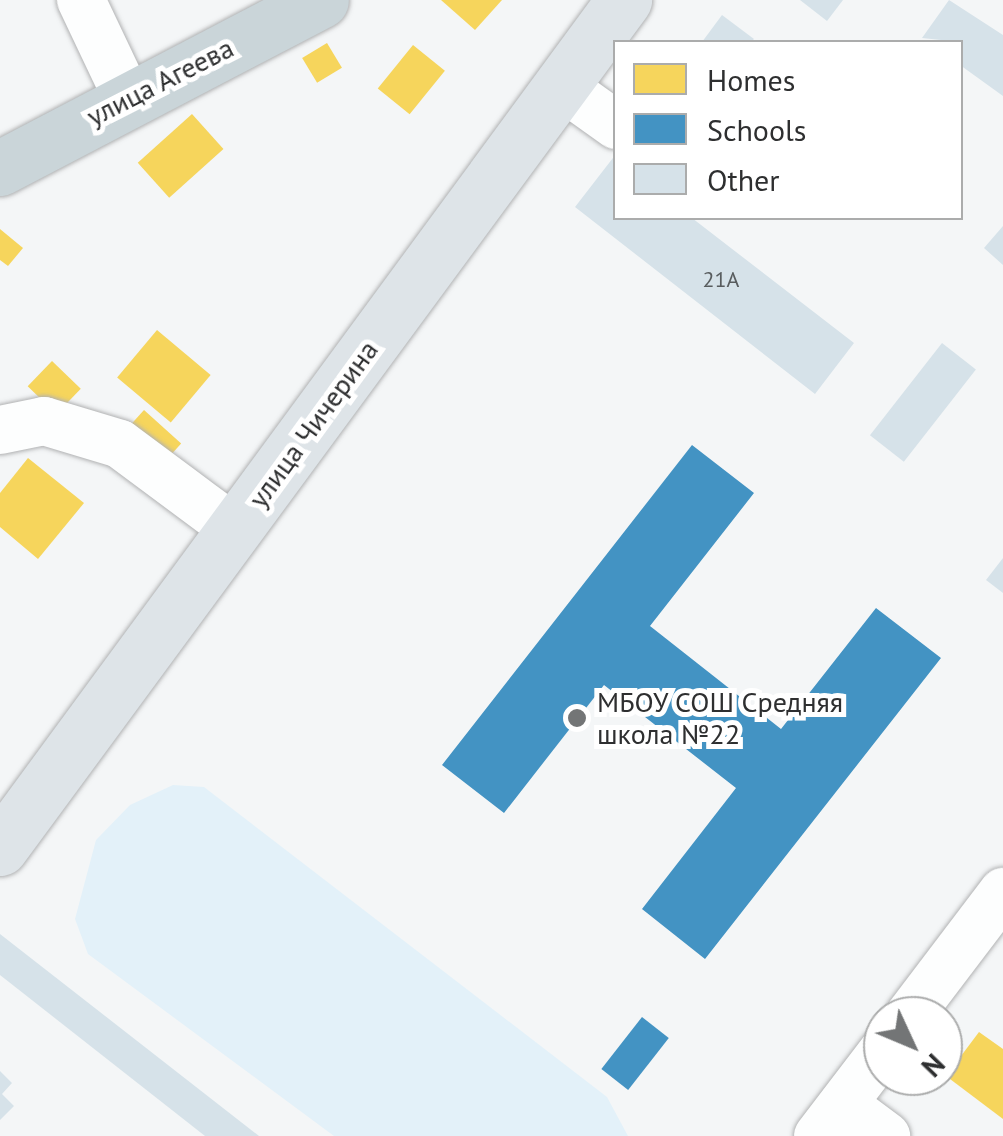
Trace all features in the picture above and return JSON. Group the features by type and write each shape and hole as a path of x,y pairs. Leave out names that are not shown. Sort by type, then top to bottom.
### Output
{"highway":[{"name":"улица Агеева","path":"0,168 127,97 321,0"}],"main road":[{"name":"улица Чичерина","path":"0,848 624,0"}],"street":[{"path":"81,0 127,97"},
{"path":"560,85 613,124"},
{"path":"0,430 44,422 120,444 236,530"},
{"path":"924,996 1003,892"},
{"path":"863,1077 831,1120 886,1136"}],"shaded area":[{"path":"173,785 204,787 607,1097 628,1136 334,1136 88,954 75,919 96,840 130,805"}],"building: Homes":[{"path":"441,0 502,0 475,30"},
{"path":"327,43 342,68 317,83 302,58"},
{"path":"413,45 445,71 410,114 378,89"},
{"path":"192,114 223,149 169,198 138,163"},
{"path":"0,229 23,248 8,266 0,260"},
{"path":"157,330 211,375 171,422 117,377"},
{"path":"52,361 81,389 56,414 28,386"},
{"path":"144,410 181,443 161,466 124,432"},
{"path":"28,458 84,503 38,559 0,527 0,493"},
{"path":"979,1032 1003,1049 1003,1119 963,1089 963,1053"}],"building: Schools":[{"path":"692,445 754,493 650,626 781,729 876,608 941,658 705,959 642,909 736,788 604,685 504,813 442,765"},
{"path":"642,1017 669,1038 628,1090 601,1069"}],"building: Other":[{"path":"800,0 843,0 827,21"},
{"path":"949,0 1003,35 1003,96 963,67 963,40 922,38"},
{"path":"722,15 754,39 753,40 703,40"},
{"path":"613,158 613,220 695,220 854,343 815,394 575,207"},
{"path":"1003,226 1003,265 984,248"},
{"path":"942,343 976,369 904,462 870,435"},
{"path":"1003,558 1003,593 986,580"},
{"path":"0,934 259,1136 205,1136 0,975"},
{"path":"0,1071 12,1083 2,1094 14,1106 0,1120"}],"place":[{"name":"МБОУ СОШ Средняя школа №22","path":"577,718"}]}
